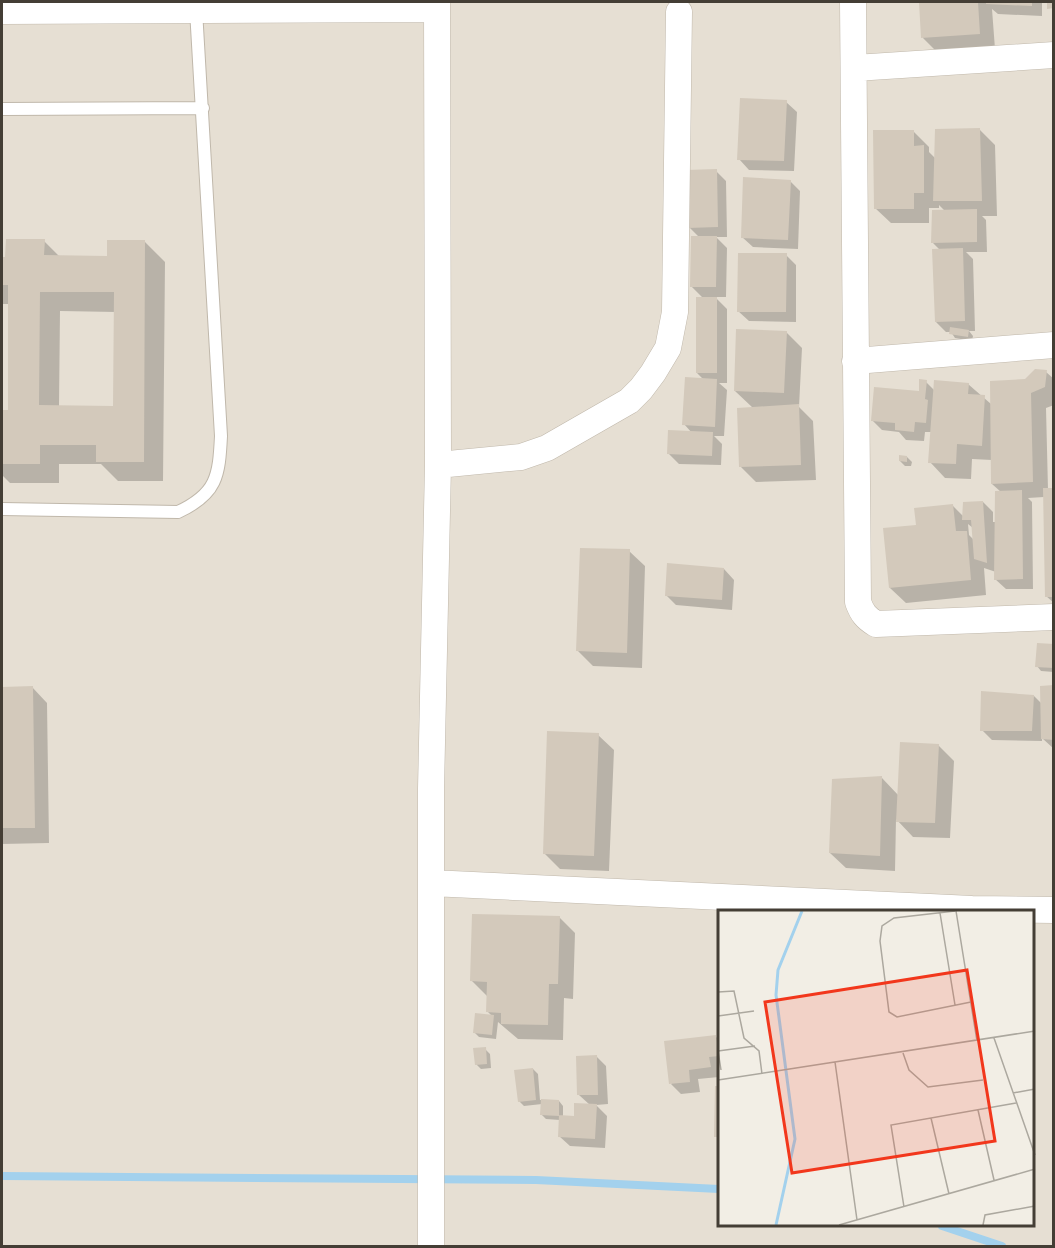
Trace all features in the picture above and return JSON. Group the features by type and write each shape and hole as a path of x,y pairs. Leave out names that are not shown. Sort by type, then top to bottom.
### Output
{"street":[{"path":"853,2 858,602 867,618 876,624 1053,617"},
{"path":"2,10 196,10 437,5 438,465 431,789 430,1246"},
{"path":"438,465 521,457 547,448 629,401 653,373 668,348 675,312 679,12"},
{"path":"855,68 1053,55"},
{"path":"855,361 1053,345"},
{"path":"431,883 972,909 1053,910"}],"lane":[{"path":"2,509 178,512 195,504 212,488 220,467 221,436 196,10"},
{"path":"2,109 203,108"}],"shaded area":[{"path":"2,2 1053,2 1053,1246 2,1246"}],"building":[{"path":"919,2 978,2 980,34 921,38"},
{"path":"986,2 1032,2 1032,6 986,4"},
{"path":"1047,2 1054,2 1054,8 1047,9"},
{"path":"740,98 787,100 784,161 737,160"},
{"path":"980,128 982,201 933,201 935,129"},
{"path":"873,130 914,130 914,146 924,145 924,193 914,193 914,209 874,209"},
{"path":"717,169 718,227 688,228 686,170"},
{"path":"743,177 791,180 788,240 741,238"},
{"path":"977,209 977,242 931,243 932,210"},
{"path":"691,236 717,236 716,287 690,287"},
{"path":"6,239 45,239 44,255 107,256 107,240 145,240 144,462 96,462 96,445 40,445 40,464 2,464 2,410 8,410 8,285 2,285 2,257 5,257","holes":["40,292 114,292 113,406 39,405"]},
{"path":"963,248 965,321 935,322 932,249"},
{"path":"738,253 787,253 786,312 737,312"},
{"path":"696,297 717,297 717,373 696,373"},
{"path":"950,327 969,330 968,337 949,334"},
{"path":"736,329 787,331 784,393 734,391"},
{"path":"1035,369 1047,370 1045,387 1031,393 1033,482 991,484 990,381 1025,379"},
{"path":"685,377 717,379 715,427 682,425"},
{"path":"919,379 927,380 926,423 915,422 914,432 895,430 895,423 871,421 874,387 919,391"},
{"path":"934,380 969,383 968,394 985,395 982,446 957,444 956,464 928,463"},
{"path":"799,404 801,465 739,467 737,408"},
{"path":"668,430 713,432 712,456 667,454"},
{"path":"899,455 907,456 907,462 899,461"},
{"path":"1043,488 1054,488 1054,597 1045,597"},
{"path":"1022,490 1023,579 994,580 995,491"},
{"path":"983,501 987,563 974,559 971,520 962,520 963,502"},
{"path":"953,504 956,531 967,531 971,580 889,588 883,528 916,525 914,508"},
{"path":"580,548 630,549 627,653 576,651"},
{"path":"667,563 724,568 722,600 665,596"},
{"path":"1037,643 1054,644 1054,668 1035,667"},
{"path":"1054,685 1054,740 1041,739 1040,686"},
{"path":"33,686 35,828 2,828 2,687"},
{"path":"981,691 1034,695 1032,731 980,731"},
{"path":"547,731 599,733 594,856 543,854"},
{"path":"900,742 939,744 935,823 896,822"},
{"path":"882,776 880,856 829,853 832,779"},
{"path":"472,914 560,916 558,984 549,984 548,1025 501,1024 501,1013 486,1012 487,982 470,981"},
{"path":"475,1013 494,1015 492,1035 473,1033"},
{"path":"716,1035 718,1056 709,1057 711,1067 689,1070 690,1082 669,1084 664,1041"},
{"path":"486,1047 487,1064 475,1065 473,1048"},
{"path":"597,1055 598,1095 577,1095 576,1056"},
{"path":"533,1068 536,1100 518,1102 514,1070"},
{"path":"715,1086 718,1086 718,1137 714,1137"},
{"path":"541,1099 559,1100 559,1116 540,1115"},
{"path":"574,1103 597,1104 595,1139 558,1137 559,1115 574,1116"}],"waterway":[{"path":"2,1176 536,1180 718,1189"},
{"path":"945,1227 1002,1246"}]}
